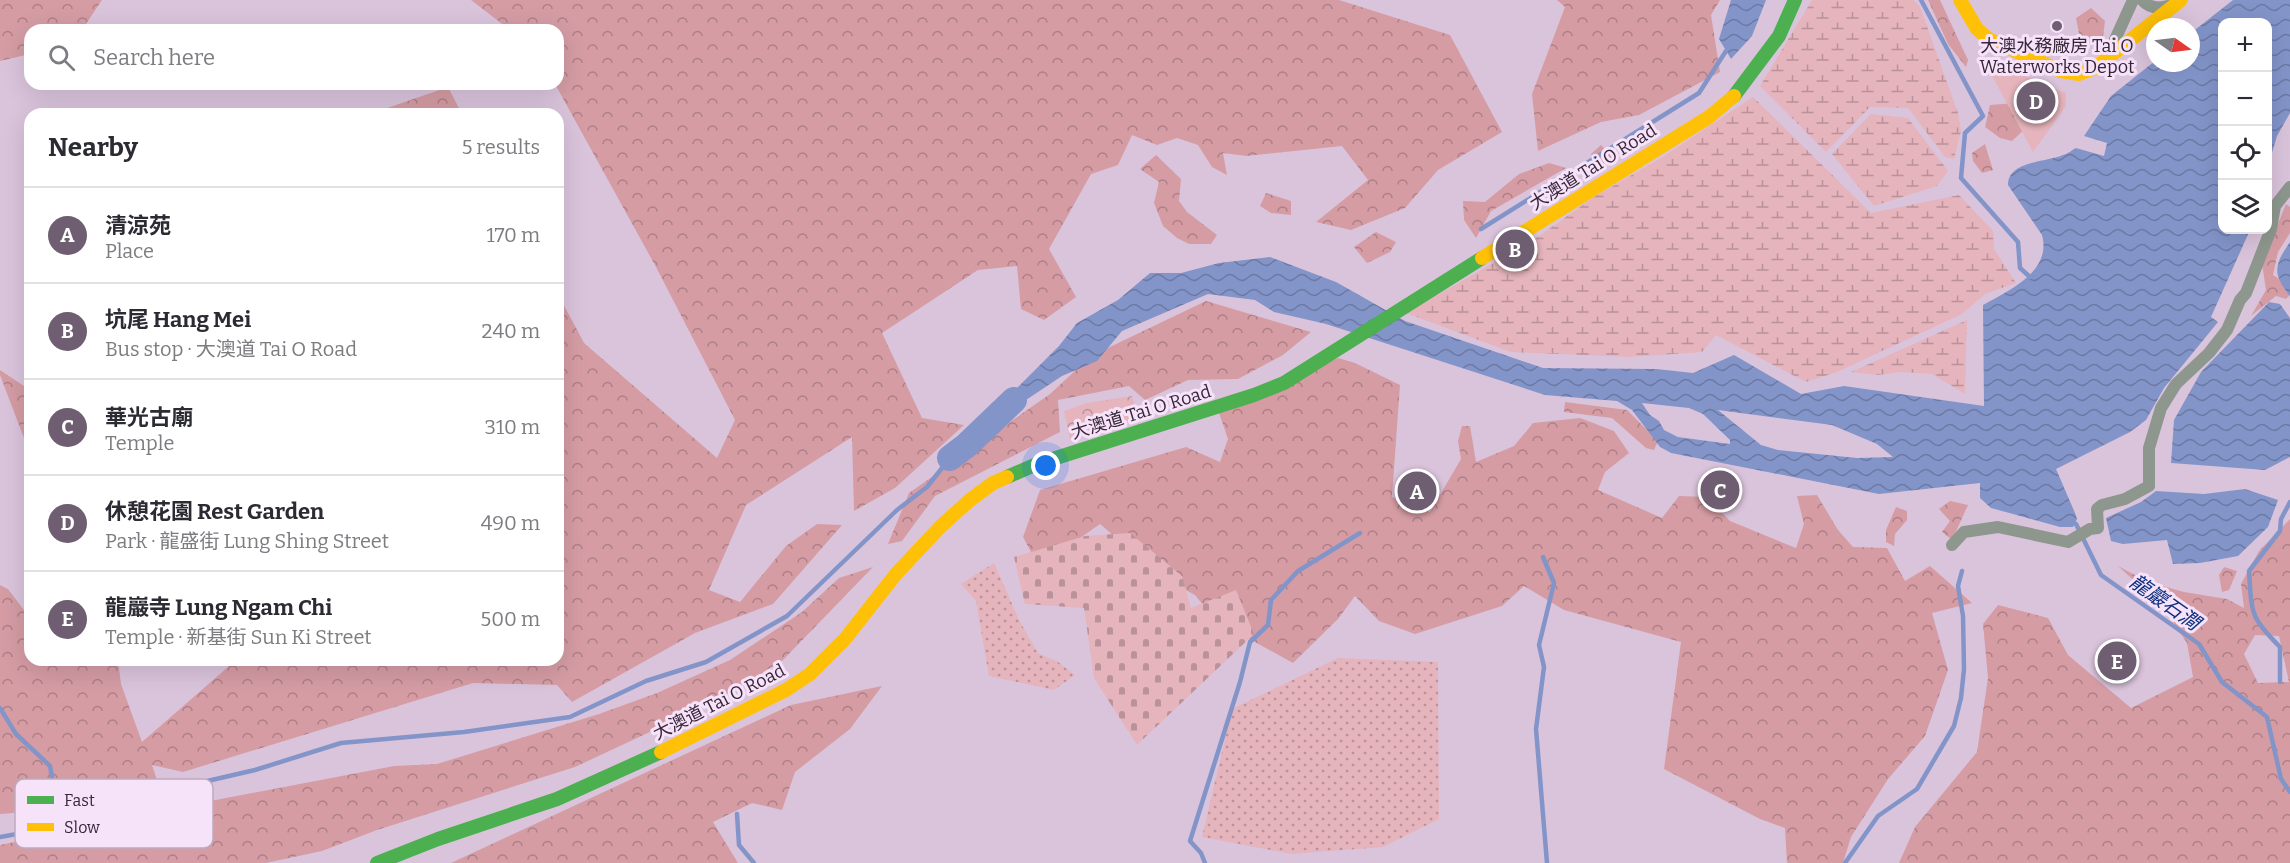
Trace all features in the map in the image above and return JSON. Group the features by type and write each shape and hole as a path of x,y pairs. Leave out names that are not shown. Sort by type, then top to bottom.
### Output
{"main road":[{"name":"大澳道 Tai O Road","path":"377,863 438,839 557,799 672,747 786,690 810,674 839,646 896,574 940,527 993,483 1037,464 1254,395 1284,383 1544,218 1709,117 1736,94 1758,65 1779,36 1795,0"},
{"path":"1960,0 1977,28 1990,40 2061,71 2079,74 2095,68 2179,1"}],"street":[{"path":"2107,58 2133,0"},
{"path":"2142,0 2147,5 2158,8 2179,1"},
{"path":"1952,545 1964,532 1998,527 2068,542 2090,529 2098,528 2097,509 2102,505 2125,499 2149,486 2149,448 2161,408 2176,384 2209,353 2227,330 2240,300 2246,293 2271,229 2275,206 2290,187"}],"green space":[{"path":"0,0 102,0 86,24 24,24 24,55 0,61"},
{"path":"471,0 1339,0 1450,35 1502,132 1438,170 1405,208 1351,230 1316,222 1368,180 1342,146 1247,156 1223,153 1227,175 1212,167 1198,145 1177,138 1157,145 1132,135 1118,165 1091,174 1049,249 1076,297 1044,320 1021,309 1017,266 978,270 882,333 922,418 964,425 895,488 854,511 852,437 746,505 709,590 740,602 786,546 817,524 842,525 773,604 695,633 572,702 557,685 473,683 183,772 152,765 157,779 15,779 15,813 0,814 0,585 8,589 24,610 24,666 119,666 121,684 142,742 229,666 564,666 564,305 584,343 717,458 735,420 656,267 558,90 564,90 564,24 502,24"},
{"path":"1557,0 1720,0 1711,15 1720,72 1639,115 1601,122 1538,151 1532,94 1565,7"},
{"path":"1812,0 1914,0 1920,7 1958,113 1961,131 1954,159 1945,157 1908,108 1870,107 1826,152 1760,86"},
{"path":"1928,0 1940,0 1968,60 1966,67 1948,44"},
{"path":"2091,8 2105,21 2102,45 2094,46 2080,39 2076,18"},
{"path":"1983,59 2066,93 2066,106 2033,152"},
{"path":"439,90 450,90 459,108 387,108"},
{"path":"1753,97 1871,213 1959,195 1993,231 1994,249 2016,283 1985,294 1962,314 1837,372 1806,382 1716,335 1702,352 1630,357 1511,352 1406,313 1535,239 1594,197 1661,158"},
{"path":"2016,103 2027,127 2012,141 2000,138 1985,127 1990,105"},
{"path":"1871,114 1908,118 1948,171 1937,186 1874,206 1832,154"},
{"path":"1985,144 1993,170 1982,173 1973,161 1972,153"},
{"path":"1601,145 1615,160 1599,169 1591,154"},
{"path":"1156,155 1181,179 1179,201 1187,212 1217,235 1211,244 1189,244 1177,238 1163,226 1154,203 1159,182 1140,169"},
{"path":"1549,163 1566,168 1491,211 1476,238 1464,220 1463,201 1485,202 1519,174"},
{"path":"1266,193 1291,201 1291,215 1271,213 1260,206"},
{"path":"2286,204 2290,207 2290,233 2278,252 2273,275 2290,286 2290,295 2286,299 2276,296 2251,316 2266,290 2262,264"},
{"path":"1376,232 1396,242 1390,252 1367,263 1354,247"},
{"path":"1206,301 1311,332 1283,355 1238,379 1188,380 1145,400 1129,386 1058,400 1060,432 935,496 902,541 888,544 909,493 1050,394 1091,356"},
{"path":"1967,320 1965,394 1932,374 1901,372 1878,375 1851,372"},
{"path":"1338,358 1355,363 1400,385 1392,497 1430,512 1461,459 1458,441 1462,426 1470,426 1476,462 1514,446 1533,423 1580,418 1614,431 1629,453 1605,472 1598,490 1662,518 1679,496 1707,497 1730,521 1796,548 1804,524 1797,496 1817,495 1838,530 1853,547 1887,548 1905,581 1930,566 1972,603 1932,613 1948,670 1925,736 1888,779 1851,837 1843,863 1787,863 1785,828 1760,819 1664,769 1681,642 1564,610 1524,586 1502,606 1415,634 1379,621 1355,596 1338,619 1293,663 1215,620 1195,595 1163,578 1100,524 1039,567 1023,537 1040,490 1186,447 1220,462 1228,439 1218,410"},
{"path":"0,370 24,386 24,438"},
{"path":"1132,396 1138,416 1112,427 1070,439 1064,411 1086,403"},
{"path":"1565,402 1627,410 1658,441 1654,450 1646,448 1612,418 1564,412"},
{"path":"1950,501 1968,505 1952,540 1942,532 1950,521 1939,509"},
{"path":"1896,507 1907,511 1907,520 1895,534 1894,546 1886,542 1886,530"},
{"path":"2290,519 2290,863 1899,863 1915,827 1977,752 1988,678 1983,624 1998,605 2048,618 2068,655 2131,708 2193,677 2187,643 2166,611 2151,604 2140,586 2118,566 2148,582 2184,592 2227,599 2244,608 2241,584 2259,551","holes":["2255,635 2279,636 2289,682 2258,683 2244,654"]},
{"path":"1130,533 1182,576 1191,608 1236,590 1254,634 1137,745 1094,678 1084,608 1025,604 1014,557 1085,536"},
{"path":"994,563 1020,622 1038,653 1058,662 1075,675 1054,690 989,676 976,601 961,584"},
{"path":"873,567 783,660 716,701 575,767 377,830 322,851 266,863 0,863 0,845 15,842 15,848 213,848 213,801 394,766 437,764 599,714 657,693 730,660 802,612 839,578"},
{"path":"2224,567 2237,571 2229,590 2222,592 2219,575"},
{"path":"1338,658 1438,662 1439,819 1383,847 1291,854 1202,837 1232,709"},
{"path":"882,686 850,729 795,772 782,810 752,803 713,822 738,863 451,863 791,705"}],"water":[{"path":"1731,0 1766,0 1752,36 1731,59 1719,39"},
{"path":"2233,0 2290,0 2290,113 2277,136 2272,153 2272,18 2218,18 2218,234 2248,234 2211,317 2218,322 2164,388 2146,420 2130,432 2056,469 2077,519 2073,527 2060,527 1991,508 1980,498 1980,483 1879,494 1671,453 1660,447 1632,410 1617,401 1545,395 1326,324 1274,312 1255,300 1208,294 1122,331 1097,361 1062,376 1017,406 991,431 989,416 1059,346 1077,323 1118,300 1150,273 1181,273 1219,263 1270,257 1336,282 1405,321 1543,368 1656,369 1693,373 1734,355 1801,394 1844,386 1984,406 1983,305 2026,278 2041,259 2043,248 2042,235 2008,185 2010,177 2021,167 2065,154 2076,148 2104,156 2107,143 2084,136 2111,96 2146,68 2146,72 2200,72 2200,26","holes":["1642,403 1689,408 1703,414 1730,440 1730,444 1678,437 1664,430 1659,421 1650,415","1718,410 1832,425 1877,444 1893,457 1857,458 1778,450 1761,445"]},
{"path":"2290,242 2290,296 2280,282 2277,269"},
{"path":"2269,302 2280,304 2290,318 2290,457 2265,470 2171,463 2174,420 2201,372"},
{"path":"2245,489 2278,500 2268,527 2238,556 2200,563 2173,564 2167,540 2123,544 2111,541 2106,518 2141,502 2156,491 2204,494"}],"waterway":[{"path":"1921,0 1983,116 1965,133 1961,178 2018,242 2020,268 2030,277"},
{"path":"1481,229 1699,93 1726,51"},
{"path":"950,458 1014,400"},
{"path":"213,780 255,770 341,743 464,732 570,717 646,681 706,662 787,616 897,510 927,487 950,458"},
{"path":"2280,682 2280,647 2262,628 2254,613 2249,571 2280,531 2281,519 2290,502"},
{"name":"龍巖石澗","path":"2076,524 2101,575 2199,644 2222,682 2267,717 2281,779 2290,792"},
{"path":"1205,863 1201,853 1190,841 1240,682 1250,642 1268,625 1271,600 1298,571 1360,533"},
{"path":"1543,557 1554,583 1539,645 1544,667 1536,729 1547,863"},
{"path":"1845,863 1878,816 1917,789 1954,726 1961,698 1964,669 1963,616 1958,586 1962,571"},
{"path":"0,708 16,734 50,766 52,779"},
{"path":"737,814 739,845 754,863"},
{"path":"0,837 15,834"}],"traffic: fast":[{"path":"1734,96 1779,36 1795,0"},
{"path":"1007,477 1037,464 1254,395 1284,383 1482,258"},
{"path":"377,863 438,839 557,799 661,752"}],"traffic: slow":[{"path":"1960,0 1977,29 1990,40 2061,71 2079,74 2095,68 2181,0"},
{"path":"1482,258 1709,117 1734,96"},
{"path":"661,752 786,690 810,674 845,639 896,574 940,527 970,500 993,483 1007,477"}],"place":[{"name":"大澳水務廠房 Tai O Waterworks Depot","path":"2057,26"},
{"name":"休憩花園 Rest Garden","path":"2036,101"},
{"name":"坑尾 Hang Mei","path":"1515,249"},
{"name":"華光古廟","path":"1720,490"},
{"name":"清涼苑","path":"1417,491"},
{"name":"龍巖寺 Lung Ngam Chi","path":"2117,661"}]}
